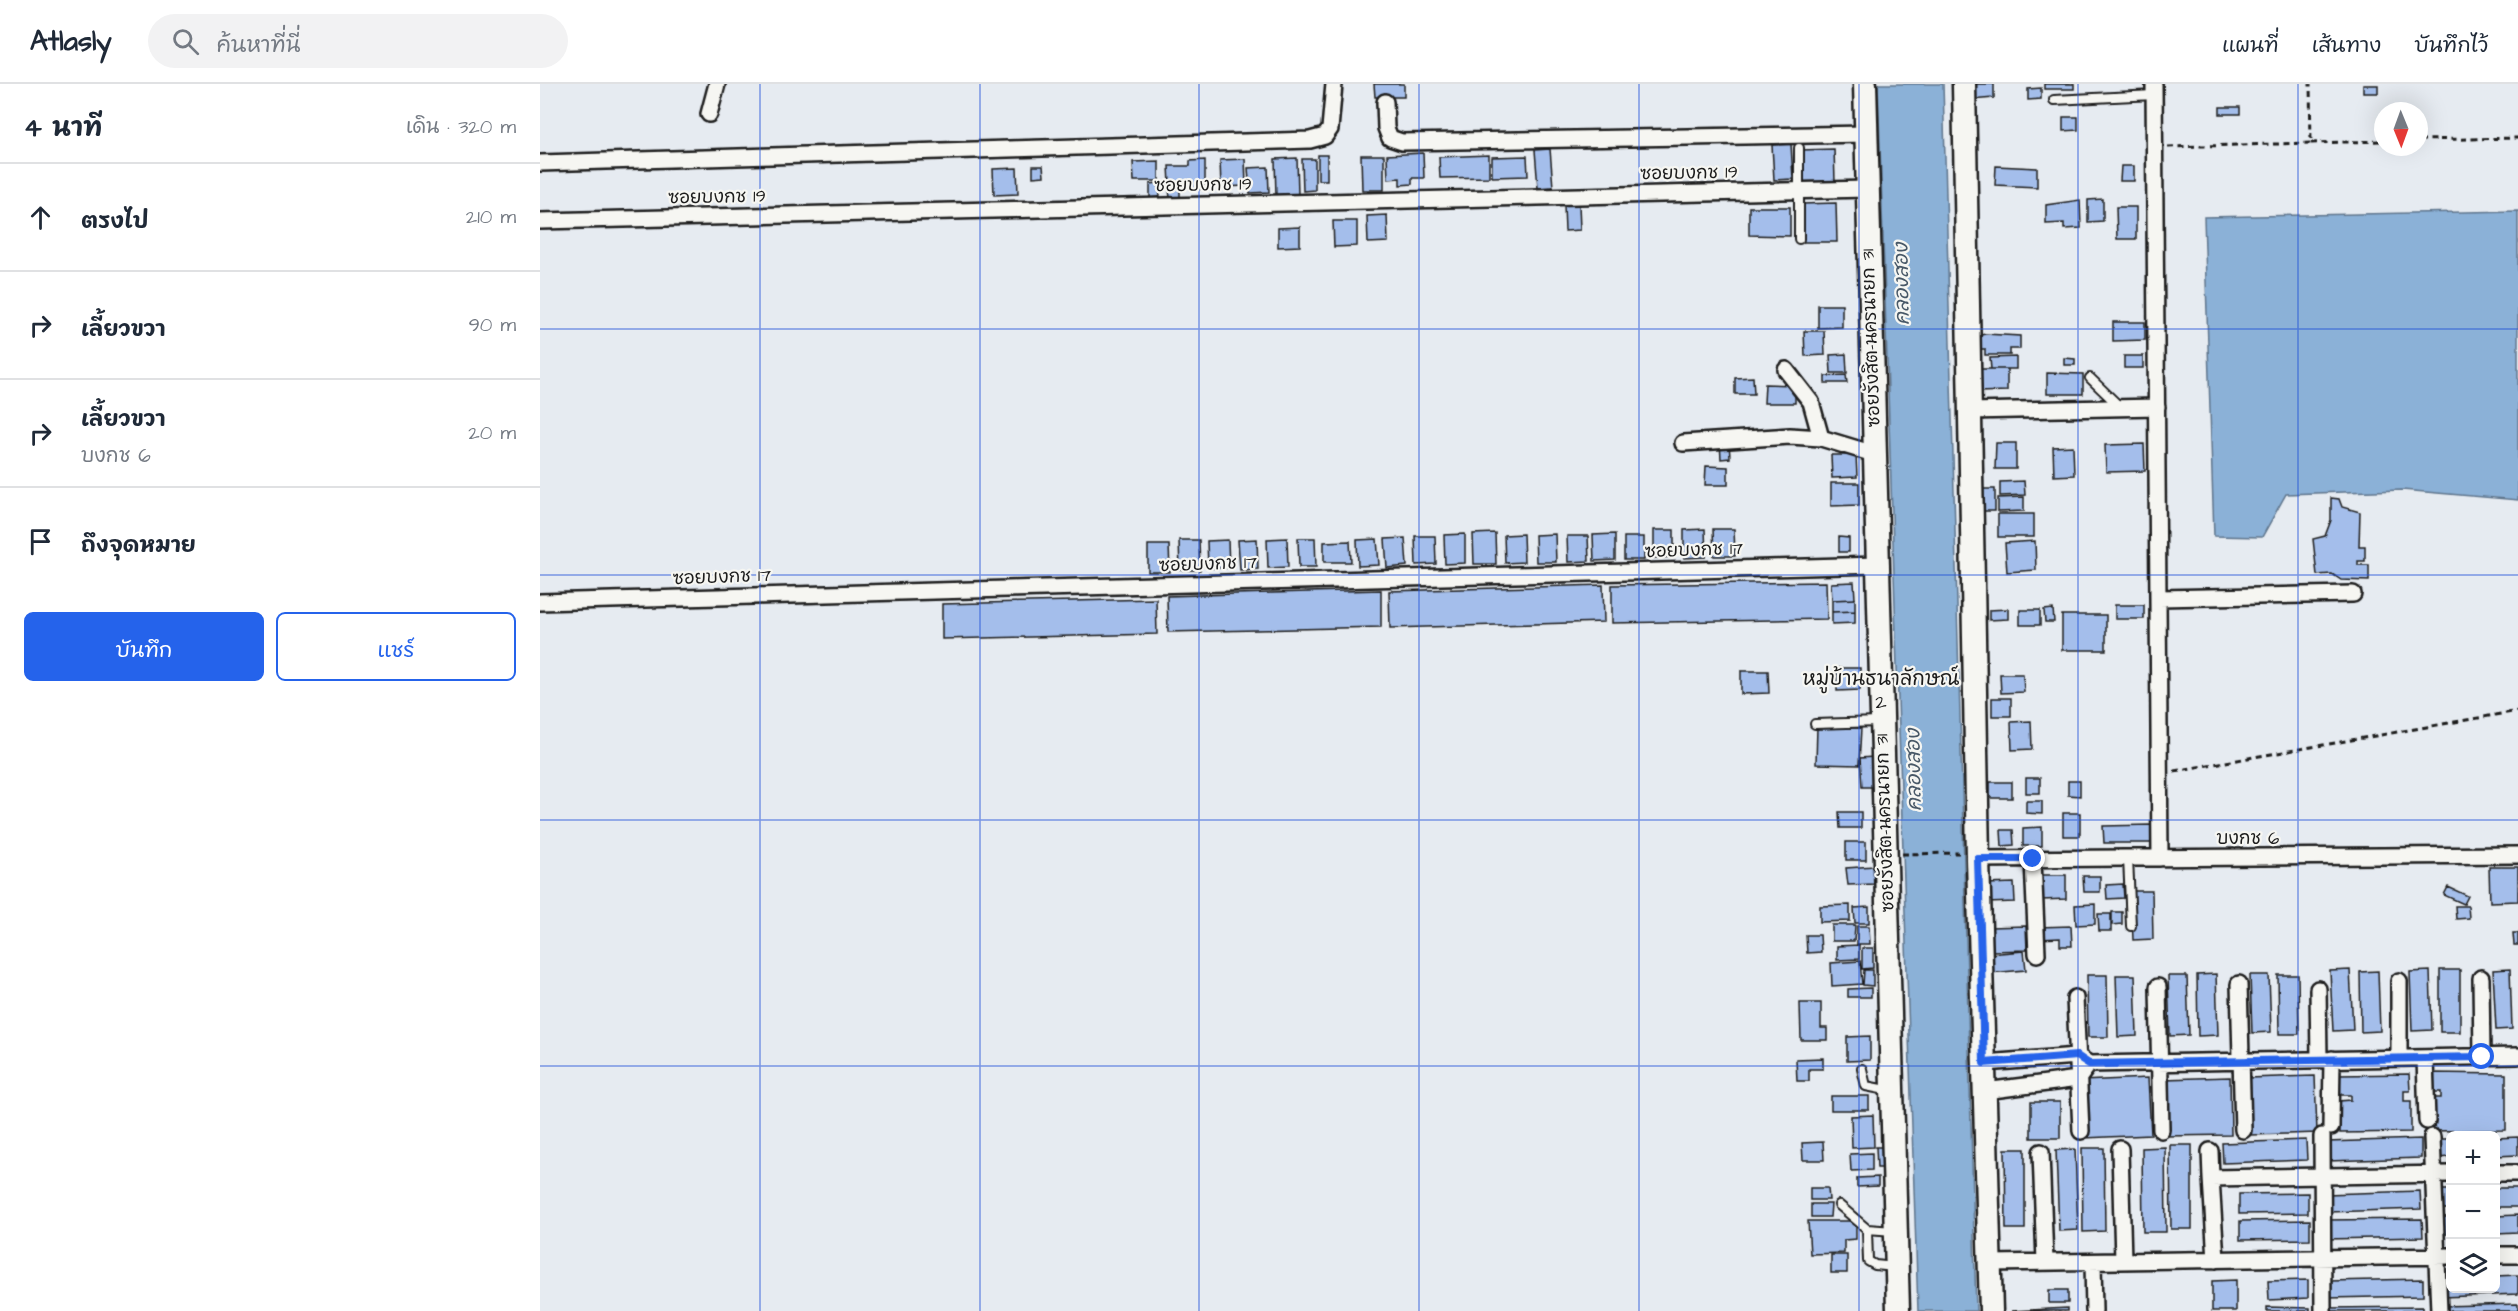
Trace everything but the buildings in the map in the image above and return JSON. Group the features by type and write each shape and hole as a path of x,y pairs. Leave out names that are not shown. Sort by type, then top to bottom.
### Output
{"street":[{"path":"709,114 717,84"},
{"path":"540,163 1310,140 1325,136 1330,129 1334,84"},
{"name":"ซอยรังสิต-นครนายก 31","path":"1865,84 1898,1311"},
{"path":"1964,84 1973,856 1984,1063 1992,1311"},
{"path":"2154,90 2160,858"},
{"path":"1385,102 1386,128 1390,138 1402,142 1866,134"},
{"name":"ซอยบงกช 19","path":"540,221 1867,189"},
{"path":"1786,370 1811,402 1821,438"},
{"path":"1969,411 2157,407"},
{"path":"1683,443 1761,436 1821,438 1874,454"},
{"name":"ซอยบงกช 17","path":"540,602 1877,565"},
{"path":"2159,598 2353,594"},
{"name":"บงกช 6","path":"1973,856 2033,859 2518,855"},
{"path":"2033,859 2037,954"},
{"path":"2481,978 2482,1057"},
{"path":"2399,981 2399,1058"},
{"path":"2239,984 2243,1130"},
{"path":"2158,987 2161,1130"},
{"path":"2318,989 2325,1059 2327,1131 2322,1176 2323,1311"},
{"path":"2075,998 2083,1060 2078,1079 2081,1131"},
{"path":"1984,1063 2518,1056"},
{"path":"2424,1058 2427,1121"},
{"path":"1985,1091 2078,1079"},
{"path":"2432,1137 2444,1256 2439,1311"},
{"path":"2120,1149 2123,1261"},
{"path":"2210,1151 2216,1260"},
{"path":"2041,1152 2045,1262"},
{"path":"2500,1173 2518,1173"},
{"path":"2211,1178 2446,1174"},
{"path":"2500,1255 2518,1255"},
{"path":"1990,1263 2444,1256"},
{"path":"2093,1262 2094,1311"}],"lane":[{"path":"2054,99 2154,90"},
{"path":"1798,148 1799,239"},
{"path":"2090,378 2121,408"},
{"path":"1815,724 1882,722"},
{"path":"2128,858 2131,926"},
{"path":"1862,1069 1866,1086 1892,1092"},
{"path":"1839,1205 1867,1229 1896,1231"},
{"path":"1867,1229 1868,1260 1875,1265 1897,1268"}],"path":[{"path":"2310,84 2311,143"},
{"path":"2428,140 2518,138"},
{"path":"2156,148 2374,141"},
{"path":"2160,774 2518,711"},
{"path":"1899,854 1973,856"}],"water":[{"name":"คลองสอง","path":"1878,84 1943,84 1976,1311 1918,1311"},
{"path":"2518,211 2518,500 2402,490 2286,494 2262,537 2214,536 2204,217"}],"district":[{"name":"หมู่บ้านธนาลักษณ์ 2","path":"1881,690"}],"route":[{"path":"2033,859 1978,859 1984,1063 2077,1056 2089,1064 2482,1057"}]}
